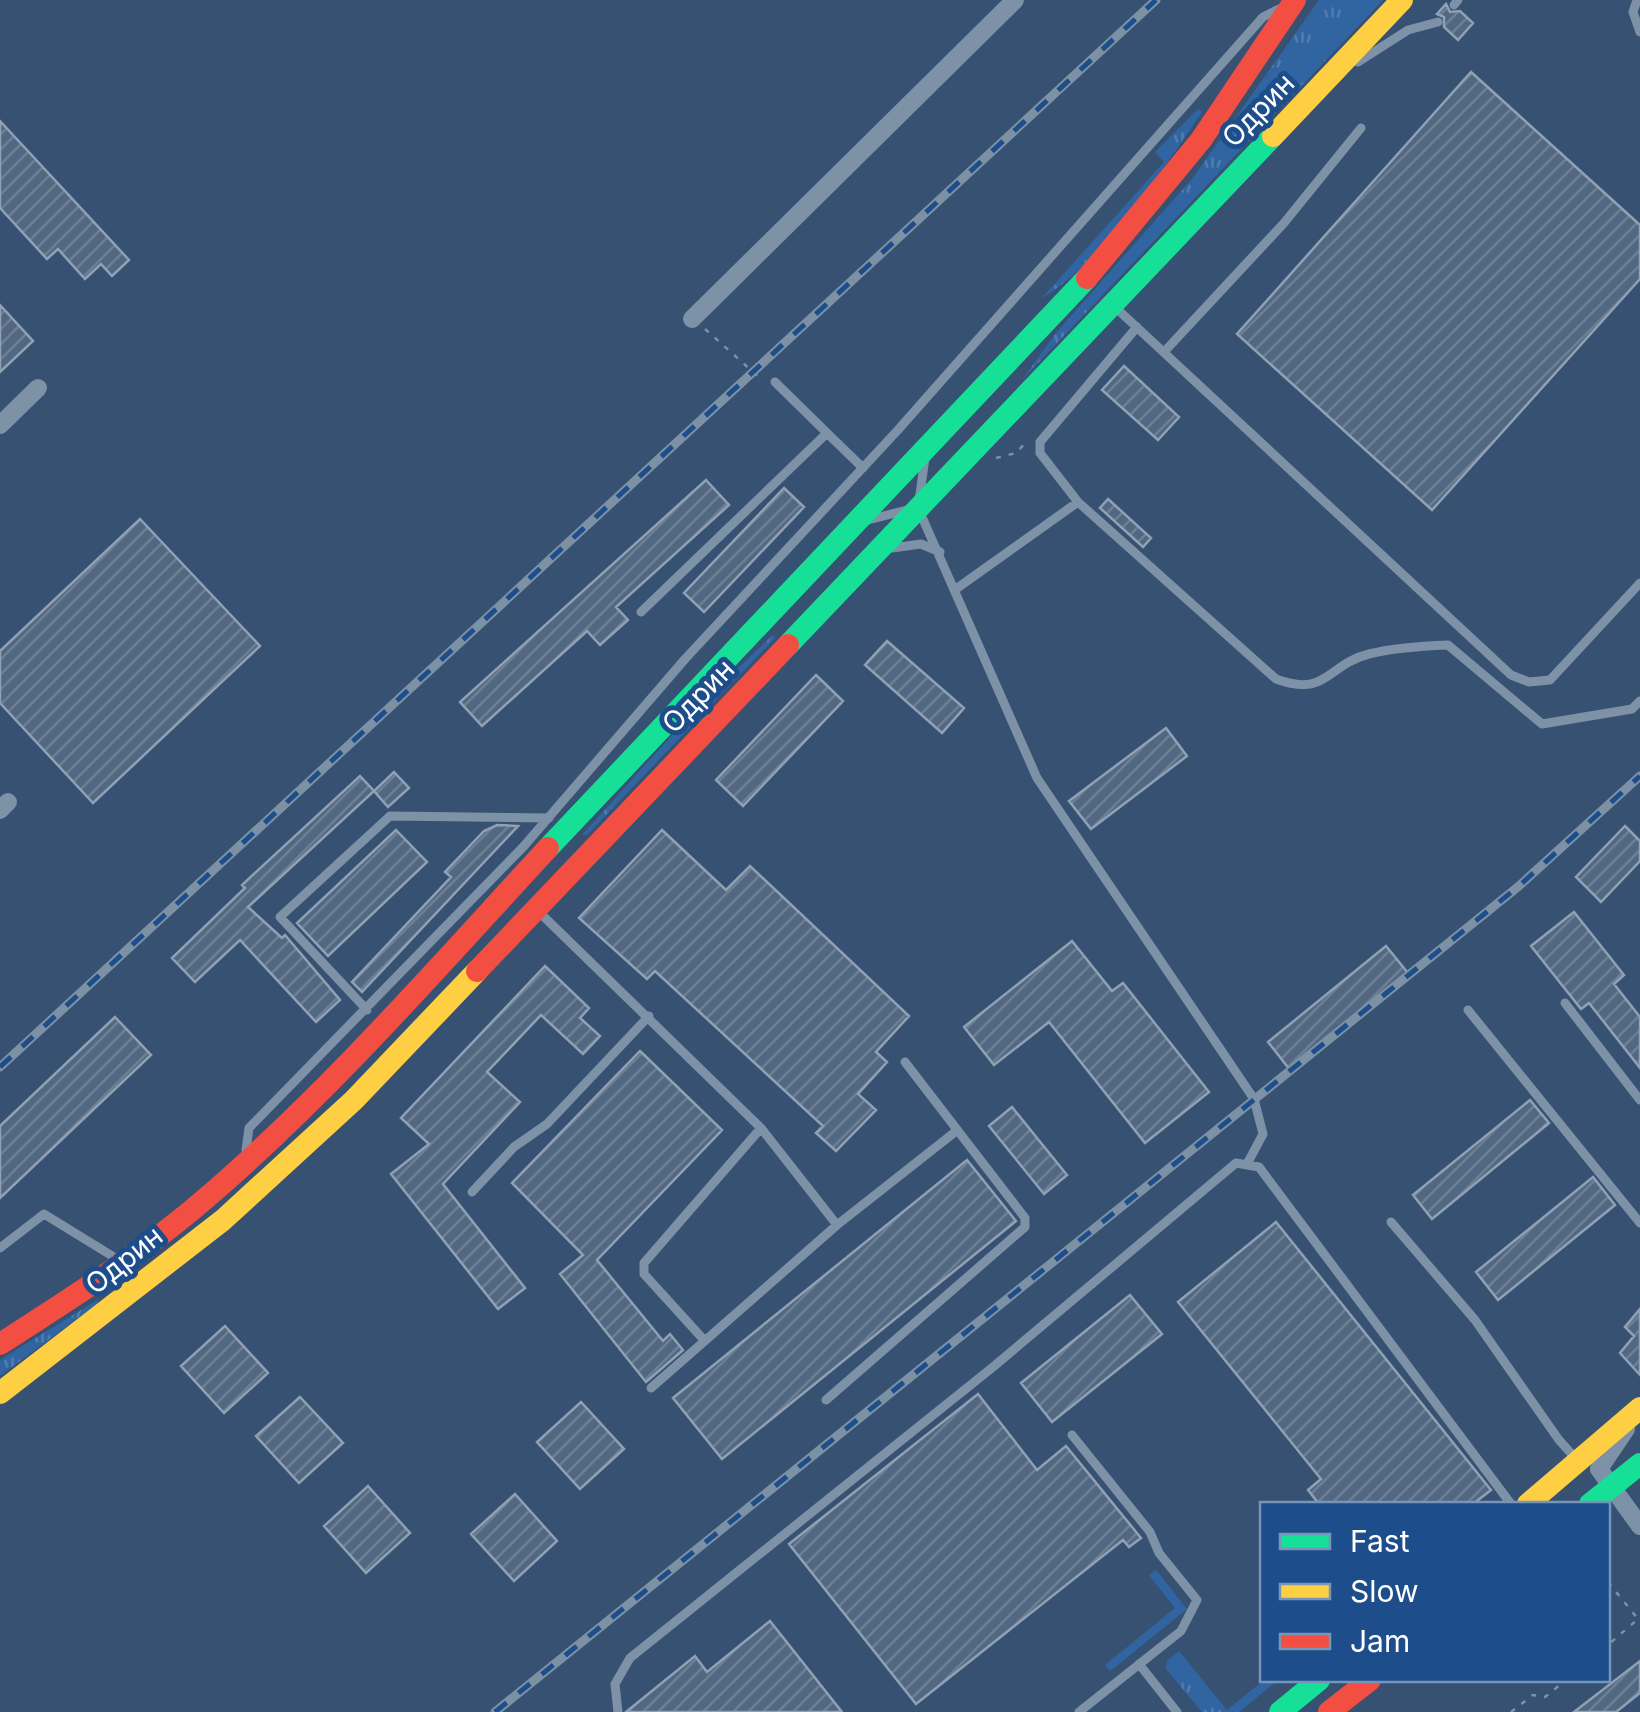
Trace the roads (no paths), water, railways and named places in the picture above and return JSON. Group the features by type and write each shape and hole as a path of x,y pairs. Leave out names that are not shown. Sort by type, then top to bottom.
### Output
{"main road":[{"name":"Одрин","path":"0,1344 124,1264 244,1164 350,1063 1157,199 1294,0"},
{"name":"Одрин","path":"0,1393 223,1220 301,1151 1402,0"},
{"path":"536,909 537,879 593,816 606,789"},
{"path":"1530,1502 1636,1412"},
{"path":"1592,1502 1640,1464"},
{"path":"1280,1712 1316,1682"},
{"path":"1330,1712 1368,1682"}],"street":[{"path":"692,319 1015,0"},
{"path":"0,425 38,388"},
{"path":"1636,1412 1600,1469 1640,1526"}],"lane":[{"path":"244,1164 249,1128 368,1010 549,818 686,658 862,468 1264,17 1294,0"},
{"path":"1637,0 1633,12 1640,32"},
{"path":"1326,82 1408,30 1438,22"},
{"path":"1164,352 1284,223 1361,128"},
{"path":"1113,305 1511,675 1529,682 1550,680 1640,583"},
{"path":"1137,327 1038,447 1078,502 1276,678 1297,686 1318,684 1365,654 1448,646 1542,724 1632,709 1640,701"},
{"path":"775,382 862,468"},
{"path":"640,612 828,433"},
{"path":"929,443 917,495 918,508 1037,778 1254,1099 1263,1134 1248,1162"},
{"path":"956,589 1078,502"},
{"path":"847,530 884,513 918,508"},
{"path":"880,550 908,544 940,552"},
{"path":"368,1010 280,918 390,816 549,818"},
{"path":"536,909 761,1128 837,1226"},
{"path":"1565,1003 1640,1100"},
{"path":"1468,1010 1640,1223"},
{"path":"472,1192 514,1147 547,1124 650,1016"},
{"path":"826,1400 1025,1227 1025,1218 955,1132 905,1062"},
{"path":"704,1340 644,1274 644,1263 761,1128"},
{"path":"650,1388 837,1226 955,1132"},
{"path":"618,1712 615,1684 630,1658 994,1367 1236,1163 1248,1162 1259,1167 1510,1502"},
{"path":"0,1248 44,1214 124,1264"},
{"path":"1391,1222 1475,1320 1558,1440 1579,1461"},
{"path":"1072,1434 1150,1532 1159,1553 1197,1600 1181,1631 1079,1712"},
{"path":"1139,1664 1178,1712"}],"railway":[{"path":"0,1067 1156,0"},
{"path":"495,1712 1519,886 1640,776"}]}
